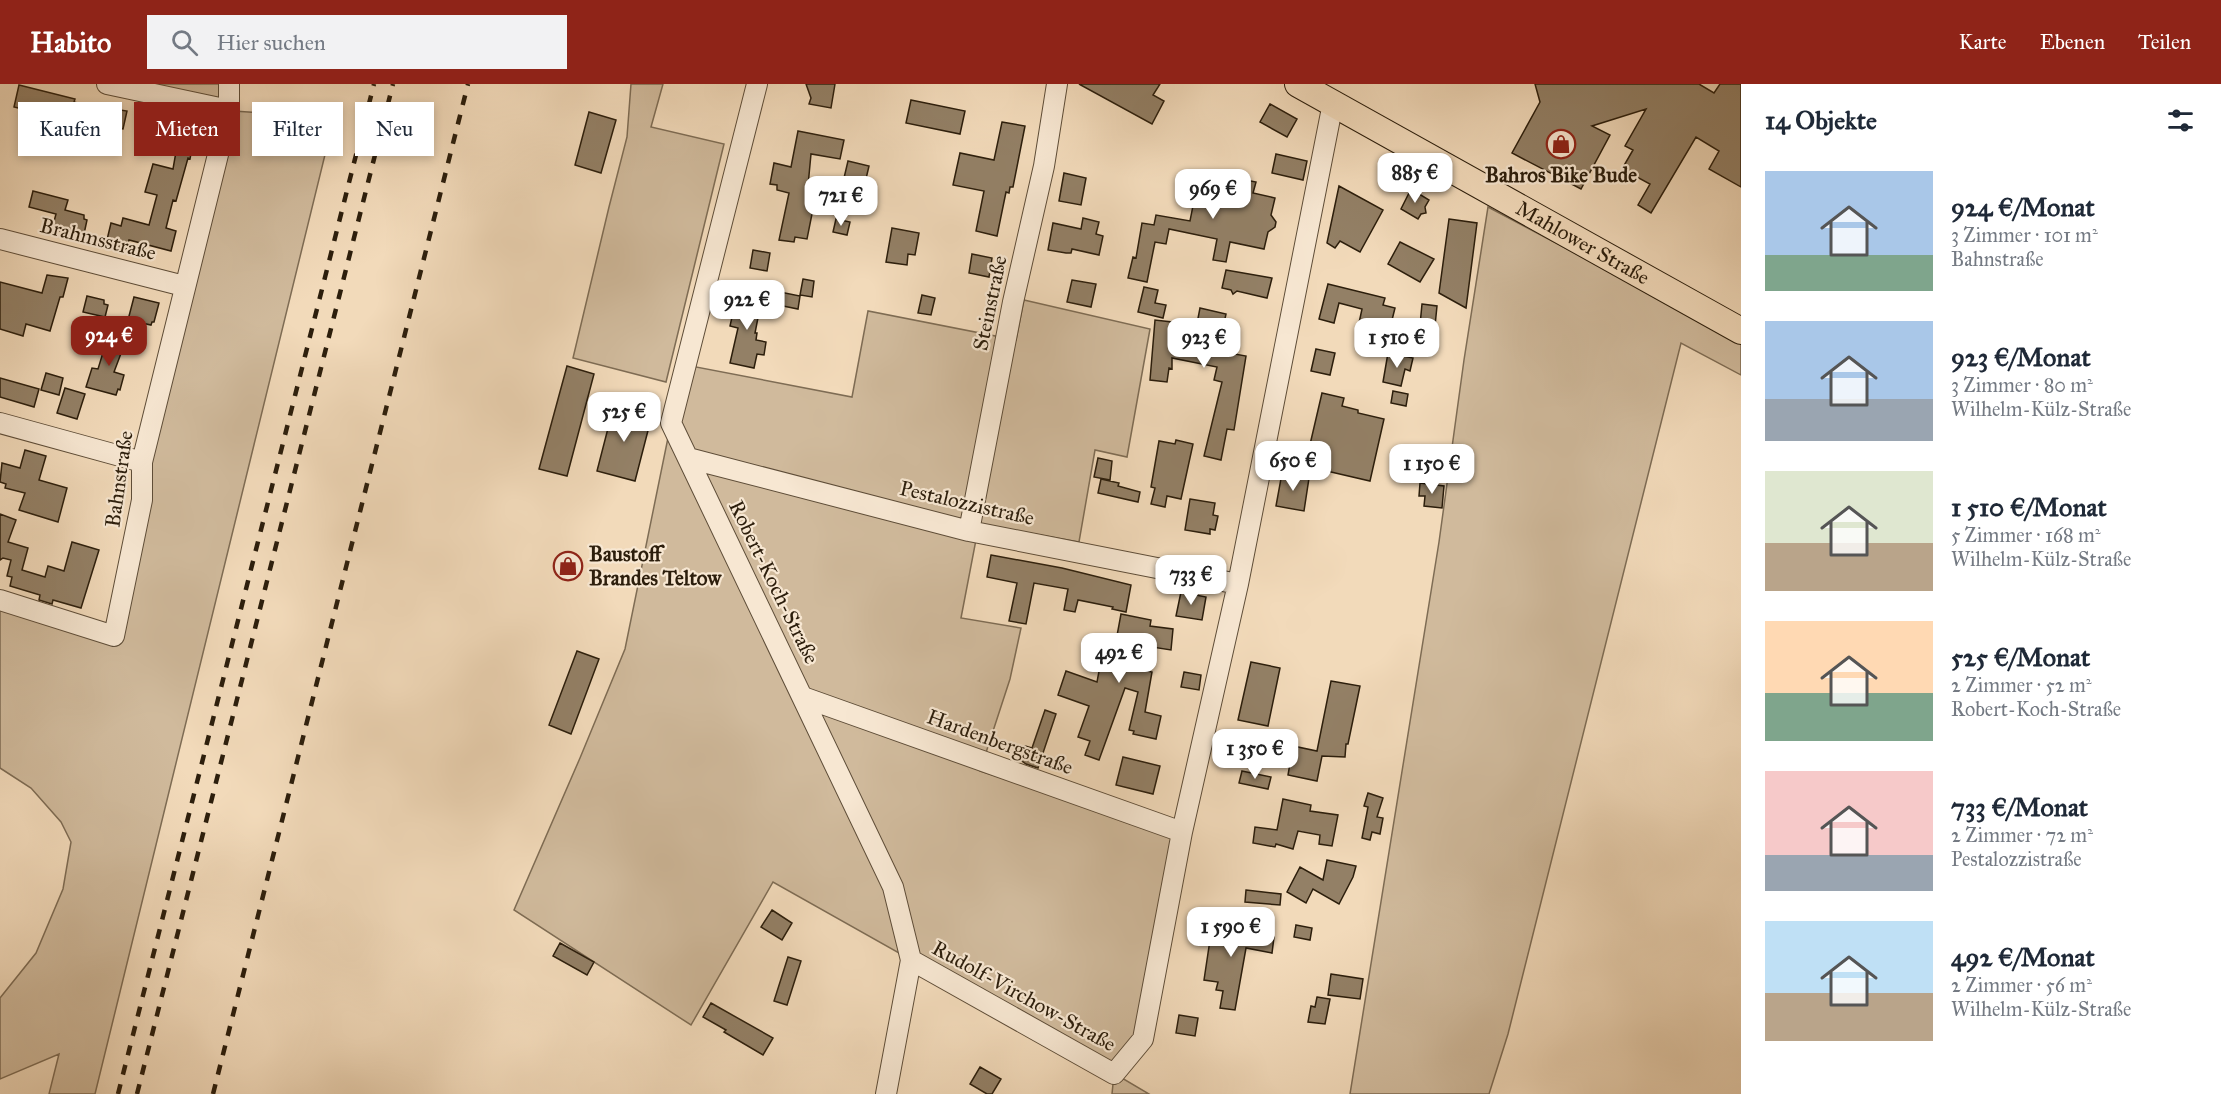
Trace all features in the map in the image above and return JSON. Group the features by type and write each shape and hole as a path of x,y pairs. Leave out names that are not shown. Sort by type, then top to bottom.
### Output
{"main road":[{"name":"Mahlower Straße","path":"1298,84 1741,331"}],"street":[{"path":"107,84 191,102"},
{"name":"Bahnstraße","path":"228,102 229,84"},
{"name":"Robert-Koch-Straße","path":"757,84 671,423 893,887 911,960 886,1094"},
{"name":"Steinstraße","path":"969,531 1013,302 1044,165 1057,84"},
{"path":"1182,832 1238,584 1333,103"},
{"name":"Bahnstraße","path":"0,600 114,636 142,500 142,462 216,156"},
{"name":"Brahmsstraße","path":"0,239 184,286"},
{"path":"0,423 142,462"},
{"name":"Pestalozzistraße","path":"688,458 969,531 1238,584"},
{"name":"Hardenbergstraße","path":"803,697 1182,832"},
{"name":"Rudolf-Virchow-Straße","path":"911,960 1114,1074 1143,1039 1182,832"}],"shaded area":[{"path":"107,84 224,84 227,102 191,102"},
{"path":"631,84 663,84 651,127 724,144 666,382 573,358 627,137"},
{"path":"240,111 252,112 252,156 325,156 95,1094 49,1094 59,1054 0,1079 0,998 36,953 63,889 71,842 61,822 31,788 0,768 0,600 114,635 142,500 222,156 240,156"},
{"path":"1488,207 1741,341 1741,375 1681,343 1508,1034 1489,1094 1350,1094 1439,542"},
{"path":"1024,300 1150,329 1127,457 1095,450 1079,542 979,524 961,618 1021,628 1010,679 980,771 1177,833 1137,1036 1115,1074 1149,1094 1112,1094 1114,1074 773,882 691,1025 514,910 625,649 671,423 686,365 852,397 868,311 1016,340"}],"building":[{"path":"806,84 835,84 831,108 809,104 811,98"},
{"path":"1079,84 1160,84 1153,95 1164,101 1152,124"},
{"path":"1535,84 1699,84 1714,93 1720,84 1741,84 1741,187 1709,169 1719,151 1696,137 1651,213 1638,205 1650,184 1622,169 1633,150 1625,146 1646,109 1592,126 1610,135 1581,189 1512,153 1540,102"},
{"path":"19,85 75,99 74,102 18,102 18,108 14,107"},
{"path":"911,100 965,111 960,134 906,123"},
{"path":"1270,104 1297,119 1287,137 1260,122"},
{"path":"122,110 127,111 122,129"},
{"path":"589,112 616,120 601,173 575,165"},
{"path":"1002,122 1025,126 1013,187 1010,187 1009,193 1006,192 997,236 976,231 984,191 953,185 960,153 994,160"},
{"path":"798,131 844,140 840,159 811,154 806,207 813,209 807,239 795,237 794,242 779,240 789,193 777,190 777,185 770,184 774,163 791,167"},
{"path":"1276,154 1307,161 1303,180 1272,173"},
{"path":"175,156 191,156 190,159 188,158 176,201 173,200 166,228 176,231 171,251 129,240 126,249 106,244 111,223 121,226 123,218 149,225 157,195 145,192 153,164 173,169"},
{"path":"848,161 869,166 865,183 844,178"},
{"path":"1200,171 1256,182 1253,193 1275,198 1271,215 1276,222 1275,227 1268,232 1264,249 1230,242 1226,262 1213,260 1217,239 1169,229 1166,244 1155,242 1147,282 1128,278 1133,257 1136,258 1142,223 1154,225 1156,215 1190,221"},
{"path":"1064,173 1086,178 1081,205 1059,201"},
{"path":"1339,186 1383,210 1360,252 1340,241 1335,248 1327,243"},
{"path":"1411,189 1429,200 1425,207 1426,213 1421,214 1418,219 1401,209"},
{"path":"33,191 68,200 65,210 84,215 84,219 87,220 84,234 80,233 79,236 52,229 56,214 29,207"},
{"path":"1083,218 1099,222 1096,234 1103,236 1099,255 1072,249 1071,253 1048,250 1053,223 1081,229"},
{"path":"836,219 850,222 847,235 833,232"},
{"path":"1449,219 1477,223 1466,308 1439,293"},
{"path":"892,228 919,233 915,255 908,254 907,265 886,262"},
{"path":"1400,242 1434,259 1420,282 1388,264"},
{"path":"753,250 770,253 767,271 750,268"},
{"path":"972,254 992,258 989,277 969,273"},
{"path":"1226,270 1272,278 1267,298 1237,291 1233,294 1231,290 1222,288"},
{"path":"47,275 68,278 50,331 26,324 23,336 0,329 0,282 42,293"},
{"path":"803,279 814,281 812,297 800,295"},
{"path":"1072,280 1096,284 1091,307 1067,302"},
{"path":"1328,284 1385,298 1383,305 1395,308 1391,324 1377,321 1372,341 1356,337 1362,309 1339,303 1334,323 1319,319"},
{"path":"1144,287 1158,290 1155,303 1166,305 1163,318 1138,312"},
{"path":"775,291 800,296 798,309 773,304"},
{"path":"742,293 762,297 755,333 757,333 756,340 766,342 764,355 757,354 754,368 730,363 738,328 730,326 735,304 741,298"},
{"path":"922,295 935,298 931,315 918,313"},
{"path":"87,296 104,300 104,304 108,305 105,317 83,312"},
{"path":"134,297 159,303 151,325 128,320"},
{"path":"1422,304 1437,306 1435,326 1420,325"},
{"path":"1200,308 1226,314 1218,351 1246,356 1234,430 1227,429 1221,460 1204,456 1222,382 1214,380 1217,367 1172,358 1172,369 1169,368 1167,382 1150,380 1155,320 1172,322 1170,337 1194,339"},
{"path":"117,329 129,332 114,372 124,375 120,390 118,389 116,395 86,387 92,368 98,369 106,343 113,345"},
{"path":"1316,349 1335,353 1330,375 1311,371"},
{"path":"1388,353 1413,358 1410,371 1405,369 1401,386 1383,382"},
{"path":"567,366 594,374 567,476 539,469"},
{"path":"46,373 63,378 59,395 41,390"},
{"path":"0,378 39,389 34,407 0,397"},
{"path":"65,388 85,394 77,419 57,413"},
{"path":"1393,391 1408,394 1406,406 1391,403"},
{"path":"1322,393 1344,398 1342,406 1358,410 1358,413 1384,419 1370,481 1305,466"},
{"path":"614,405 652,415 635,481 597,471"},
{"path":"1176,440 1193,444 1181,499 1167,496 1165,507 1151,504 1155,488 1151,487 1159,441 1175,444"},
{"path":"25,450 46,456 39,480 67,488 58,522 19,510 25,493 5,488 6,484 0,482 2,463 20,468"},
{"path":"1098,458 1112,461 1110,480 1094,477"},
{"path":"1282,473 1309,478 1304,511 1276,506"},
{"path":"1101,479 1119,483 1118,486 1140,492 1138,502 1098,493"},
{"path":"1420,483 1444,486 1442,508 1424,506 1425,496 1419,496"},
{"path":"1190,499 1215,503 1213,515 1218,516 1215,530 1210,529 1210,534 1185,530"},
{"path":"0,514 16,520 8,542 28,548 22,570 45,577 48,566 64,571 72,542 99,550 81,608 53,600 52,604 39,600 40,595 10,586 12,577 7,576 11,560 3,558 0,560"},
{"path":"991,555 1062,568 1131,585 1126,612 1078,600 1075,612 1064,610 1068,589 1034,583 1026,624 1009,621 1017,583 987,577"},
{"path":"1181,592 1206,597 1202,620 1176,616"},
{"path":"1121,614 1151,620 1150,626 1173,629 1171,650 1146,646 1142,670 1152,672 1145,712 1161,716 1156,739 1133,734 1134,731 1129,730 1138,692 1125,688 1099,760 1085,755 1090,741 1078,737 1089,706 1058,695 1066,671 1097,682 1103,650 1114,652"},
{"path":"577,651 599,659 571,734 549,725"},
{"path":"1251,662 1280,668 1268,726 1238,720"},
{"path":"1184,672 1201,675 1199,690 1181,687"},
{"path":"1331,681 1360,686 1345,757 1322,756 1317,781 1288,775 1293,746 1317,751"},
{"path":"1045,710 1056,714 1038,768 1026,764 1022,761 1022,757 1025,746 1032,748"},
{"path":"1266,733 1287,737 1284,750 1263,745"},
{"path":"1123,757 1160,766 1153,794 1116,785"},
{"path":"1242,771 1271,777 1268,789 1239,783"},
{"path":"1368,793 1383,798 1377,817 1383,818 1380,834 1372,832 1370,840 1362,838 1368,807 1364,806"},
{"path":"1283,799 1311,805 1310,811 1338,815 1332,846 1319,844 1320,835 1298,831 1293,849 1276,844 1275,847 1253,843 1255,827 1277,830"},
{"path":"1327,860 1356,866 1339,904 1313,889 1306,903 1287,892 1300,867 1323,880"},
{"path":"1246,890 1281,894 1280,905 1245,902"},
{"path":"772,910 792,923 782,940 761,927"},
{"path":"1213,920 1237,925 1236,930 1274,937 1272,953 1246,948 1235,1010 1220,1008 1223,991 1216,990 1218,982 1204,980"},
{"path":"1296,925 1312,928 1310,940 1294,937"},
{"path":"560,943 594,962 587,975 553,956"},
{"path":"788,957 801,961 787,1005 774,1001"},
{"path":"1331,974 1363,979 1360,999 1328,995"},
{"path":"1317,997 1330,999 1325,1024 1308,1022 1311,1006 1315,1007"},
{"path":"711,1003 773,1038 763,1055 703,1017"},
{"path":"1179,1015 1198,1018 1195,1036 1176,1033"},
{"path":"980,1067 1001,1079 992,1094 987,1094 970,1084"}],"railway":[{"path":"118,1094 374,84"},
{"path":"137,1094 393,84"},
{"path":"213,1094 468,84"}],"place":[{"name":"Bahros Bike Bude","path":"1561,144"},
{"name":"Baustoff Brandes Teltow","path":"568,566"}]}
